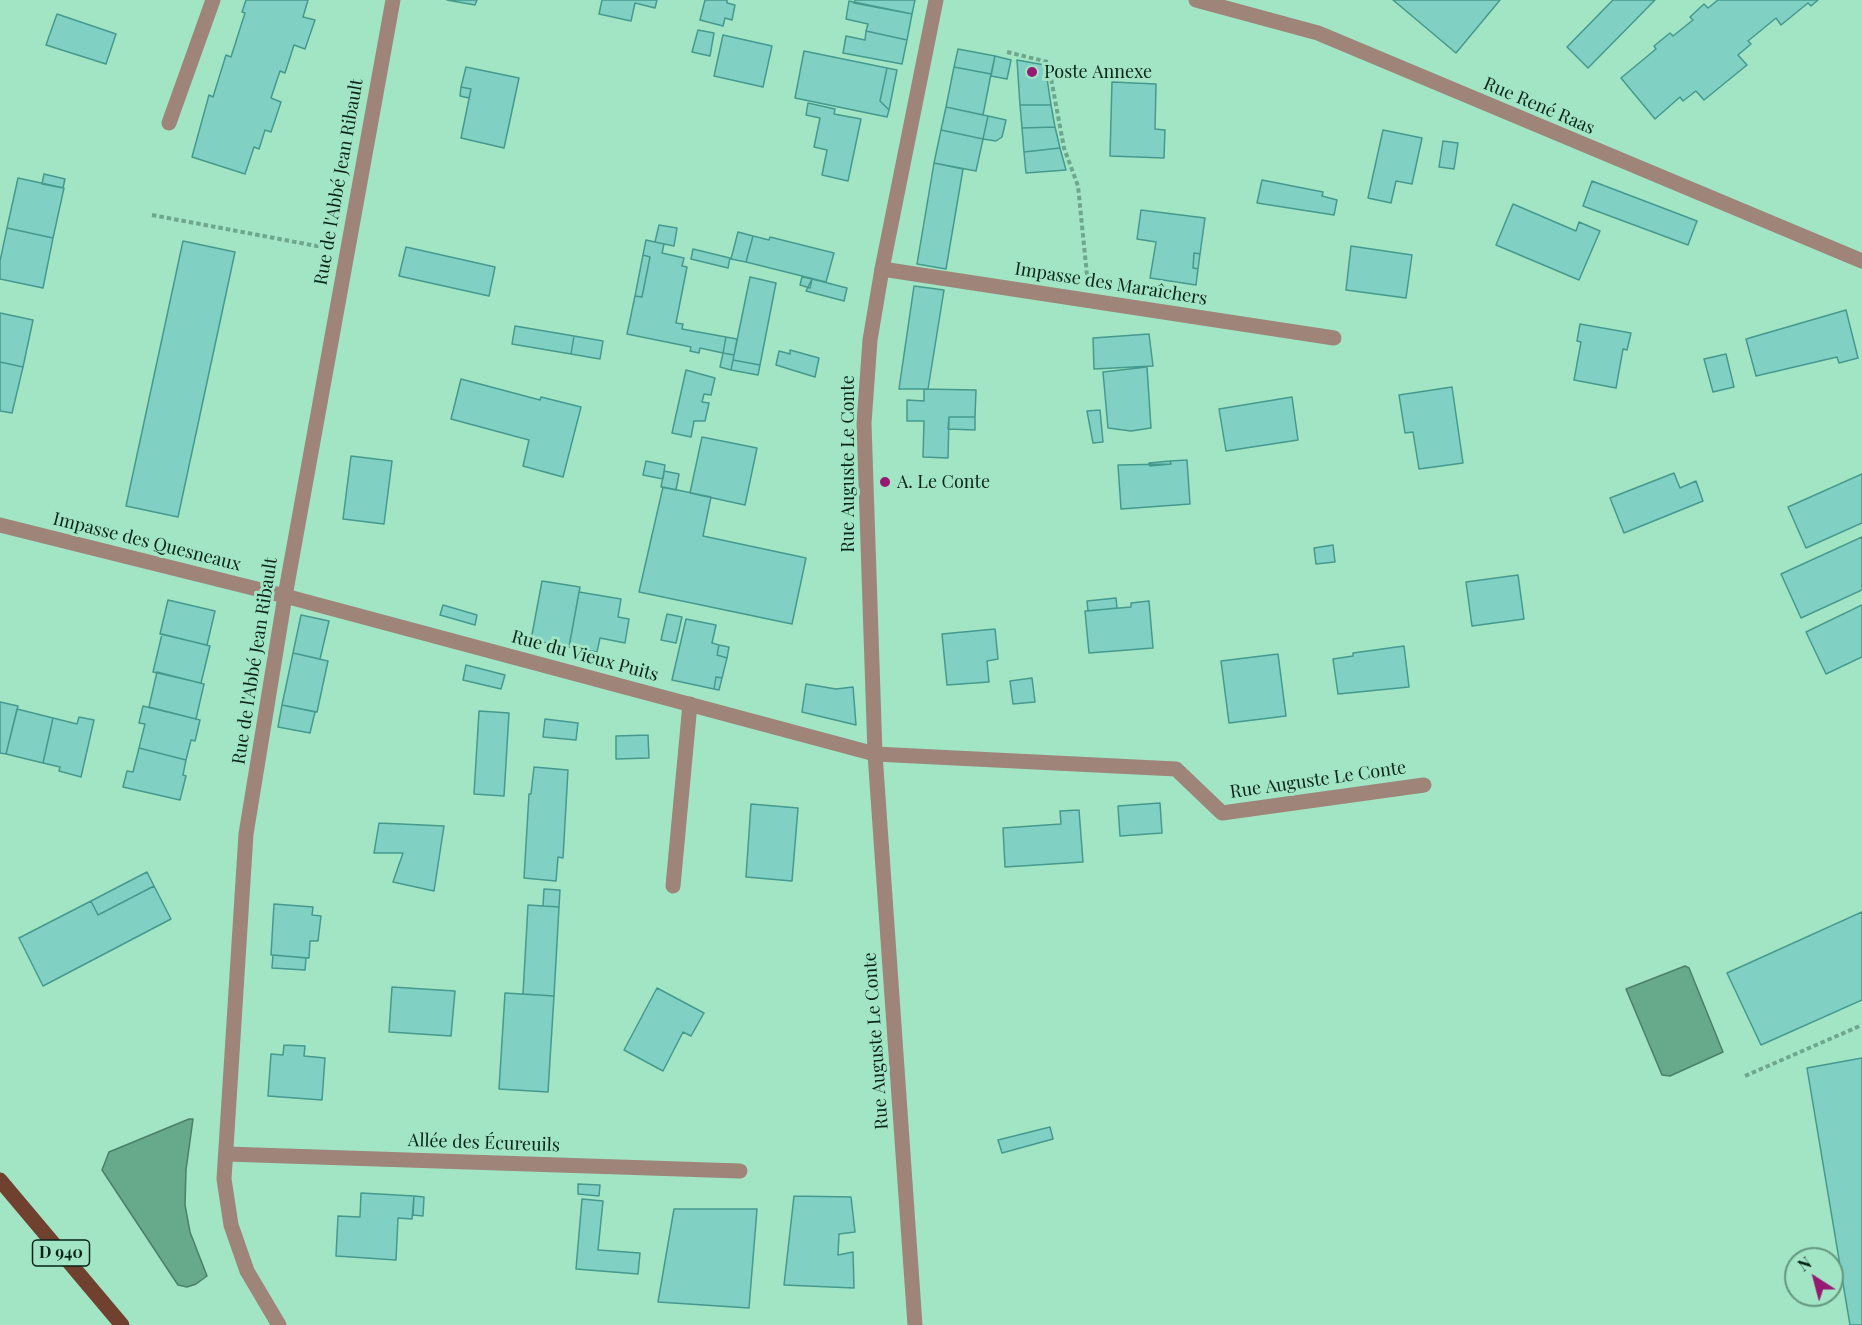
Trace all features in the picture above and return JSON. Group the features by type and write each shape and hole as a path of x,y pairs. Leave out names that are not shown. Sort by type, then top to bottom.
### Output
{"main road":[{"name":"D 940","path":"0,1180 122,1325"}],"street":[{"path":"169,123 213,0"},
{"name":"Rue de l'Abbé Jean Ribault","path":"279,1325 247,1271 231,1225 224,1179 246,834 285,596 393,0"},
{"name":"Rue Auguste Le Conte","path":"915,1325 875,754 864,423 870,340 882,269 936,0"},
{"name":"Rue René Raas","path":"1196,0 1318,33 1862,261"},
{"name":"Impasse des Maraîchers","path":"882,269 1334,338"},
{"name":"Impasse des Quesneaux","path":"0,525 285,596"},
{"name":"Rue du Vieux Puits","path":"285,596 875,754"},
{"path":"673,886 690,704"},
{"name":"Rue Auguste Le Conte","path":"875,754 1176,769 1222,813 1424,785"},
{"name":"Allée des Écureuils","path":"226,1154 740,1171"}],"path":[{"path":"1007,51 1048,62 1062,137 1078,186 1090,301"},
{"path":"152,215 346,252"},
{"path":"1746,1076 1862,1024"}],"shaded area":[{"path":"1685,966 1689,968 1723,1052 1670,1076 1662,1075 1626,989"},
{"path":"193,1119 186,1170 185,1205 190,1232 207,1276 187,1287 178,1285 102,1170 109,1152"}],"building":[{"path":"246,0 308,0 303,17 315,20 305,49 294,45 285,73 280,71 271,98 281,102 271,132 265,130 259,149 254,147 245,174 192,157 209,95 213,97 226,55 231,57 245,13 242,12"},
{"path":"447,0 477,0 475,5"},
{"path":"602,0 657,0 655,8 635,3 631,21 599,14"},
{"path":"705,0 727,0 727,3 735,5 732,20 725,18 723,26 700,20"},
{"path":"855,0 915,0 912,14 854,3"},
{"path":"1393,0 1500,0 1456,53"},
{"path":"1613,0 1655,0 1588,68 1567,47"},
{"path":"1718,0 1818,0 1811,6 1808,3 1781,25 1776,18 1748,41 1751,44 1738,55 1747,65 1704,100 1696,91 1683,101 1680,97 1655,119 1621,78 1656,49 1654,46 1670,33 1673,36 1693,20 1690,17 1704,4 1708,8"},
{"path":"849,1 912,14 907,40 866,31 868,24 846,19"},
{"path":"57,14 116,34 106,64 46,45"},
{"path":"698,30 714,33 710,56 692,52"},
{"path":"866,31 907,40 902,64 843,53 846,36 865,40"},
{"path":"723,35 772,46 763,87 714,76"},
{"path":"958,49 995,56 991,74 954,67"},
{"path":"804,51 887,68 880,101 889,110 887,117 795,98"},
{"path":"995,56 1011,60 1007,79 991,76"},
{"path":"1017,60 1045,65 1051,105 1020,105"},
{"path":"466,67 519,78 504,148 461,138 471,89 461,87"},
{"path":"954,67 991,74 983,115 946,107"},
{"path":"887,68 897,70 889,110 880,101"},
{"path":"1112,82 1156,84 1155,129 1165,130 1164,158 1110,156"},
{"path":"461,87 471,89 469,98 460,96"},
{"path":"808,103 835,109 834,114 861,119 848,181 822,175 827,150 814,147 820,118 806,115"},
{"path":"1020,105 1051,105 1055,127 1022,128"},
{"path":"946,107 988,116 983,139 941,130"},
{"path":"988,116 1006,120 1002,137 996,141 983,139"},
{"path":"1055,127 1060,148 1024,152 1022,128"},
{"path":"941,130 983,139 976,171 934,163"},
{"path":"1383,130 1422,138 1412,184 1396,181 1391,203 1368,198"},
{"path":"1443,141 1458,143 1454,169 1439,167"},
{"path":"1060,148 1066,170 1026,173 1024,152"},
{"path":"934,163 963,169 946,269 917,264"},
{"path":"44,174 65,179 63,188 42,184"},
{"path":"18,178 64,188 53,238 7,228"},
{"path":"1262,180 1323,192 1322,196 1337,200 1334,215 1257,203"},
{"path":"1592,181 1697,221 1688,245 1583,206"},
{"path":"1513,204 1576,231 1579,222 1600,231 1579,280 1496,245"},
{"path":"1141,210 1205,218 1200,254 1194,253 1193,268 1198,269 1196,285 1150,278 1156,242 1137,239"},
{"path":"659,225 677,228 674,246 655,242"},
{"path":"7,228 53,238 43,288 0,279 0,261"},
{"path":"738,232 753,236 746,262 731,259"},
{"path":"753,236 769,240 770,237 834,253 826,282 746,262"},
{"path":"646,240 664,244 662,253 684,258 682,266 687,267 676,323 683,324 682,329 726,337 723,353 700,348 699,353 690,351 691,347 627,334 635,296 642,297 650,257 643,255"},
{"path":"183,241 235,252 178,517 126,506"},
{"path":"1351,246 1412,255 1406,298 1346,290"},
{"path":"406,247 495,267 489,296 399,276"},
{"path":"693,249 730,258 728,268 691,259"},
{"path":"1194,253 1200,254 1198,269 1193,268"},
{"path":"643,255 650,257 642,297 635,296"},
{"path":"750,277 776,283 760,365 733,360"},
{"path":"802,277 812,279 810,288 800,285"},
{"path":"812,279 847,288 844,301 806,291"},
{"path":"914,286 944,290 928,389 899,389"},
{"path":"1846,310 1858,358 1839,363 1837,357 1756,376 1746,339"},
{"path":"0,313 33,320 23,367 0,362"},
{"path":"1580,324 1631,333 1627,350 1623,349 1616,388 1574,380 1581,342 1577,341"},
{"path":"515,326 574,336 571,354 512,344"},
{"path":"1149,334 1153,366 1094,369 1093,338"},
{"path":"574,336 603,341 600,359 571,354"},
{"path":"726,337 737,339 734,355 723,353"},
{"path":"790,350 819,358 815,377 776,365 779,351 790,354"},
{"path":"723,353 734,355 731,370 720,367"},
{"path":"1726,354 1734,387 1713,392 1704,359"},
{"path":"733,360 760,365 758,375 731,370"},
{"path":"0,362 23,367 12,413 0,411"},
{"path":"1147,367 1151,428 1131,431 1108,428 1103,372"},
{"path":"686,370 715,378 711,395 704,394 702,402 709,403 705,421 694,421 691,437 672,433"},
{"path":"461,379 540,400 541,397 581,407 563,477 523,466 529,440 451,419"},
{"path":"1452,387 1463,463 1419,469 1413,432 1405,433 1399,395"},
{"path":"924,389 976,390 975,417 949,417 948,458 923,457 924,421 907,421 907,400 924,401"},
{"path":"1292,397 1298,440 1226,451 1219,409"},
{"path":"1100,410 1103,442 1093,443 1087,411"},
{"path":"949,417 975,417 975,430 948,429"},
{"path":"702,437 757,448 745,505 690,493"},
{"path":"351,456 392,461 384,524 343,519"},
{"path":"1187,460 1190,504 1121,509 1118,465 1171,464 1170,461"},
{"path":"646,461 665,465 663,479 643,475"},
{"path":"1170,461 1171,464 1150,466 1149,463"},
{"path":"664,471 679,474 676,490 661,487"},
{"path":"1674,473 1680,488 1696,481 1703,501 1624,533 1610,498"},
{"path":"1862,474 1862,523 1806,548 1788,507"},
{"path":"663,487 711,497 703,536 806,558 792,624 639,592"},
{"path":"1862,537 1862,590 1801,618 1781,574"},
{"path":"1333,545 1335,562 1316,564 1314,548"},
{"path":"1518,575 1524,619 1472,626 1466,582"},
{"path":"542,581 580,587 569,647 531,640"},
{"path":"579,592 621,599 618,617 629,619 625,643 600,638 597,652 569,647"},
{"path":"1116,598 1117,608 1088,611 1087,601"},
{"path":"168,600 215,611 207,645 160,634"},
{"path":"1149,601 1153,648 1089,653 1085,611 1131,607 1131,603"},
{"path":"443,605 477,615 475,625 440,615"},
{"path":"1862,605 1862,657 1826,674 1806,632"},
{"path":"667,614 682,617 676,643 661,640"},
{"path":"301,615 329,621 320,659 293,653"},
{"path":"686,619 716,625 712,643 719,645 717,655 727,658 722,678 716,677 714,689 672,680"},
{"path":"995,629 998,659 987,661 989,682 947,685 942,634"},
{"path":"162,634 210,646 201,683 153,672"},
{"path":"719,645 729,647 727,658 717,655"},
{"path":"1404,646 1409,687 1338,694 1333,659 1353,656 1353,653"},
{"path":"293,653 328,661 317,712 282,705"},
{"path":"1278,654 1286,716 1229,723 1221,661"},
{"path":"466,665 505,675 501,689 463,680"},
{"path":"157,672 204,684 196,719 149,707"},
{"path":"716,677 722,678 719,690 714,689"},
{"path":"1032,678 1035,702 1013,704 1010,681"},
{"path":"806,684 836,689 853,687 856,725 802,712"},
{"path":"0,702 18,706 6,754 0,753"},
{"path":"282,705 315,712 310,733 278,727"},
{"path":"143,706 200,720 195,741 191,740 186,760 139,748 145,724 139,723"},
{"path":"17,709 53,718 43,763 6,754"},
{"path":"479,711 509,713 504,796 474,794"},
{"path":"79,717 94,720 81,777 59,771 60,767 43,763 53,718 77,724"},
{"path":"545,719 578,723 576,740 543,737"},
{"path":"648,735 649,758 616,759 616,736"},
{"path":"139,748 186,760 183,775 186,776 180,800 123,787 127,771 133,772"},
{"path":"534,767 568,770 563,858 558,857 556,881 524,878 529,794 531,794"},
{"path":"1160,803 1162,833 1120,836 1118,806"},
{"path":"751,804 798,808 792,881 746,877"},
{"path":"1079,810 1083,862 1005,867 1003,828 1061,824 1060,811"},
{"path":"379,823 444,826 434,891 393,882 403,853 374,853"},
{"path":"147,872 154,886 98,915 91,901"},
{"path":"154,886 171,919 43,986 19,938 91,901 98,915"},
{"path":"544,889 560,890 559,907 543,906"},
{"path":"274,904 313,907 312,915 321,916 318,941 310,941 309,958 271,955"},
{"path":"528,905 559,907 554,996 523,994"},
{"path":"1862,912 1862,1000 1761,1045 1727,973"},
{"path":"273,955 306,958 305,970 272,968"},
{"path":"392,987 455,991 451,1036 389,1032"},
{"path":"657,988 704,1013 691,1036 683,1032 663,1071 624,1050"},
{"path":"505,993 554,996 548,1092 499,1089"},
{"path":"284,1045 305,1046 304,1056 325,1058 322,1100 268,1096 271,1054 283,1055"},
{"path":"1862,1058 1862,1325 1850,1325 1844,1289 1844,1247 1837,1247 1807,1068"},
{"path":"1050,1127 1053,1139 1002,1153 998,1140"},
{"path":"578,1184 600,1185 599,1196 578,1194"},
{"path":"361,1193 414,1196 412,1219 398,1218 396,1260 336,1256 338,1216 360,1217"},
{"path":"414,1196 424,1197 423,1216 413,1215"},
{"path":"794,1196 851,1197 855,1232 839,1234 838,1255 853,1252 854,1288 784,1285"},
{"path":"582,1199 603,1201 598,1250 640,1253 638,1274 576,1269"},
{"path":"674,1209 757,1209 749,1308 658,1302"}],"place":[{"name":"Poste Annexe","path":"1032,72"},
{"name":"A. Le Conte","path":"885,482"}]}
